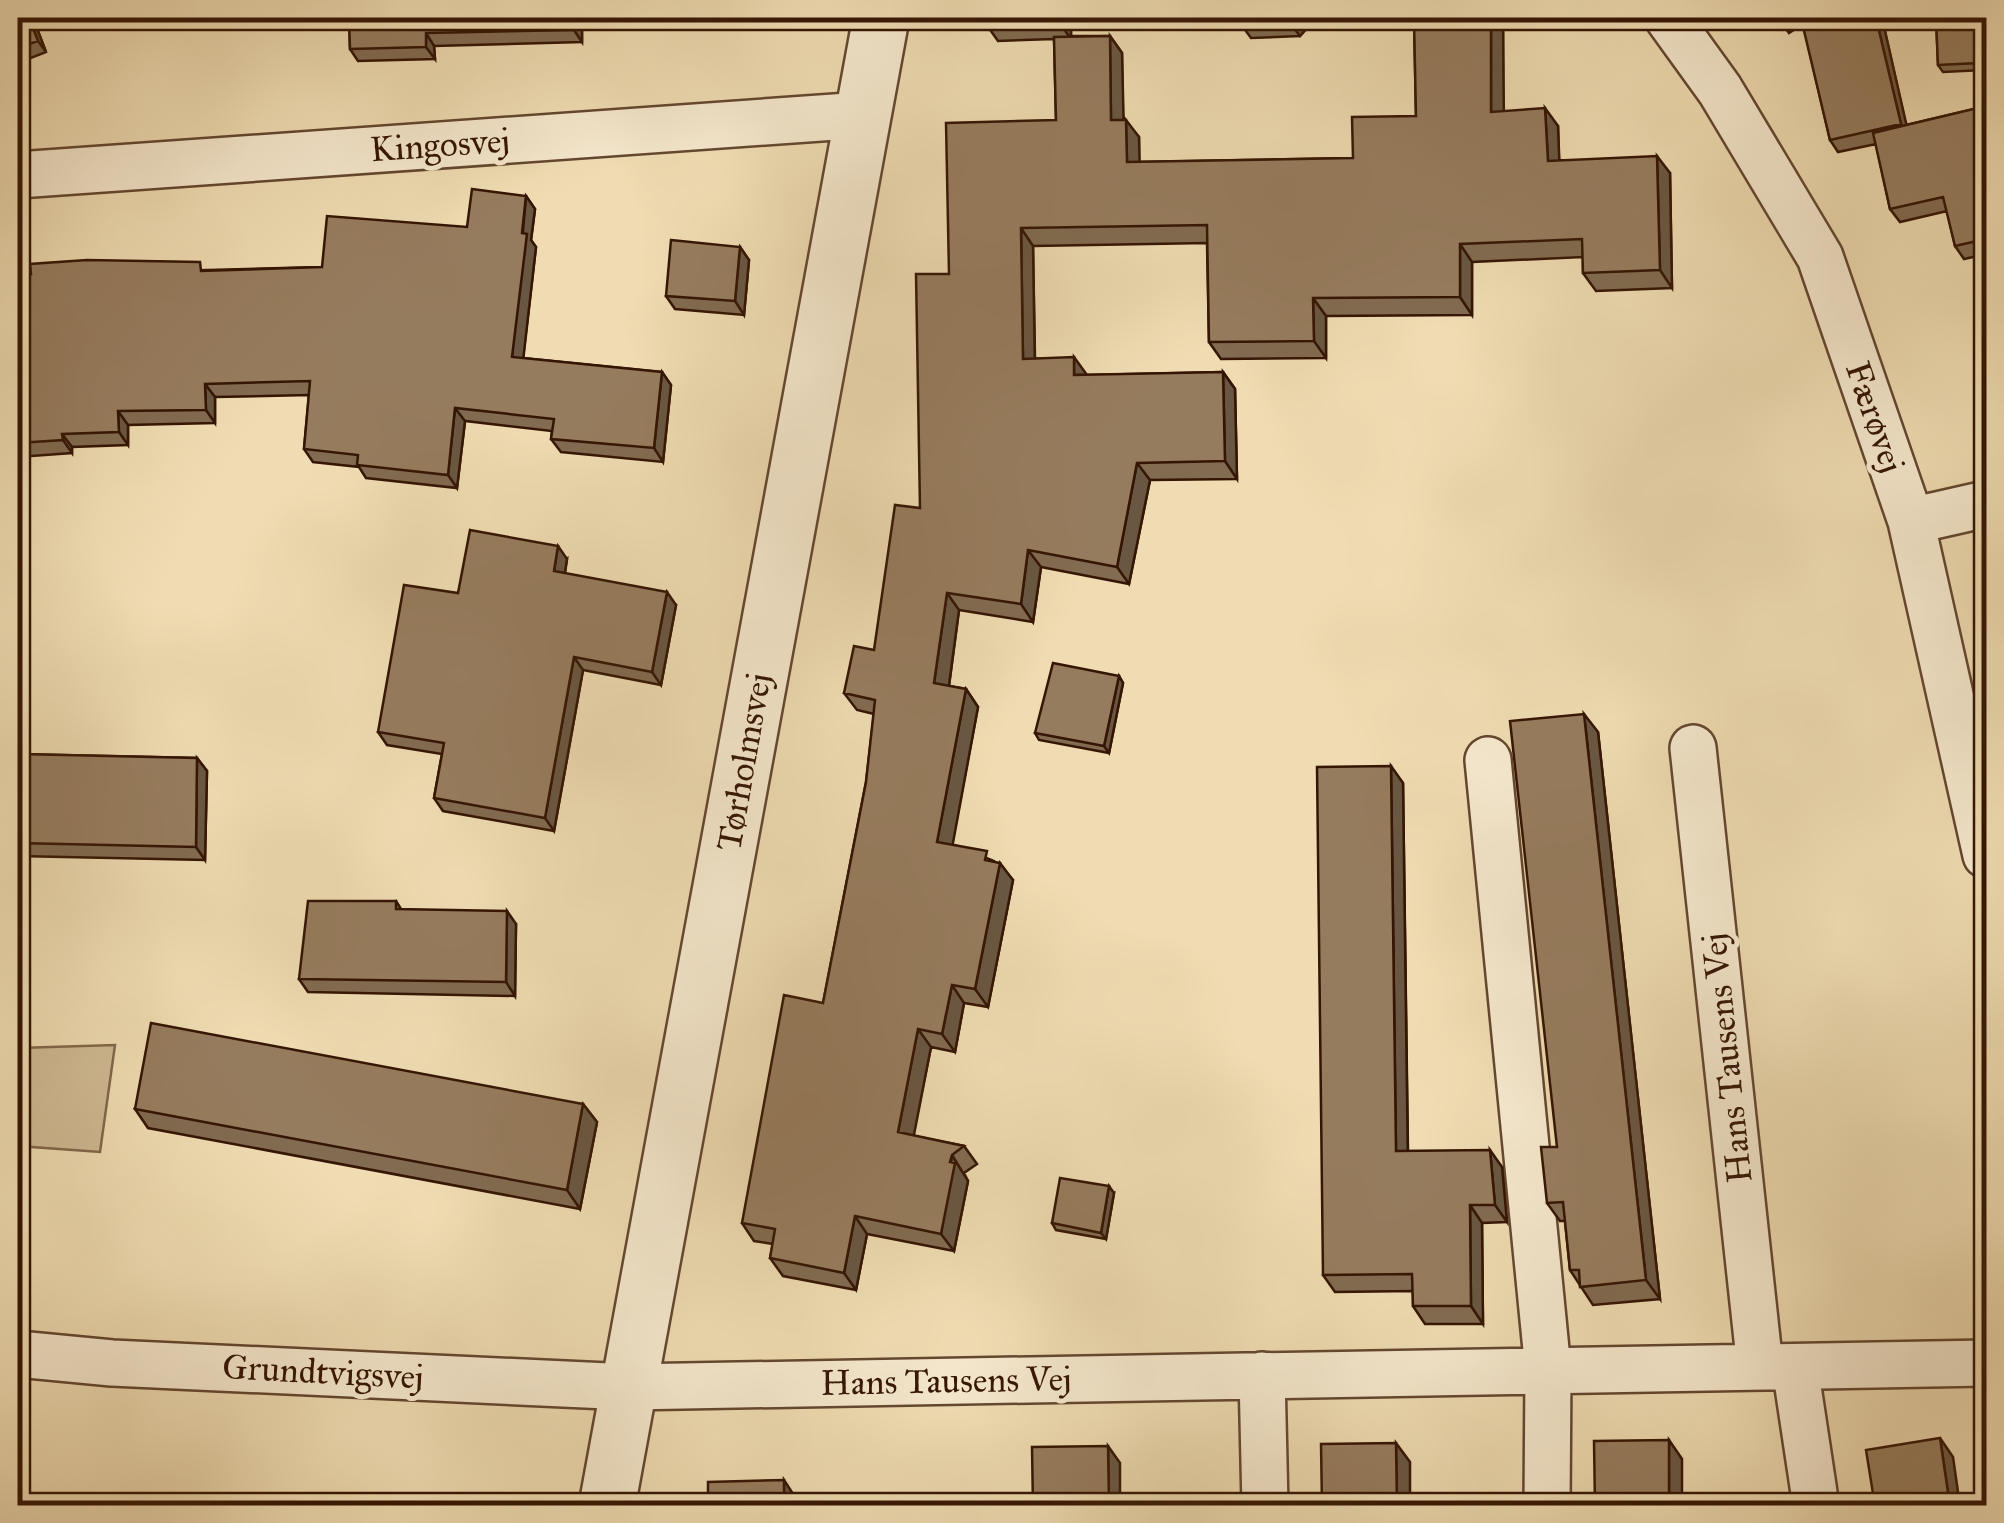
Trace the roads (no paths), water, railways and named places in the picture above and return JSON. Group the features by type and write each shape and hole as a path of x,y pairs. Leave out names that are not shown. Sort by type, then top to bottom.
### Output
{"street":[{"name":"Tørholmsvej","path":"607,1506 881,18"},
{"name":"Færøvej","path":"1668,18 1720,90 1820,258 1910,520 1986,855"},
{"name":"Kingosvej","path":"18,175 863,115"},
{"path":"1910,520 1986,504"},
{"name":"Hans Tausens Vej","path":"1693,748 1778,1367 1816,1506"},
{"path":"1488,760 1548,1370 1546,1506"},
{"name":"Grundtvigsvej","path":"18,1354 112,1363 629,1386"},
{"name":"Hans Tausens Vej","path":"629,1386 1986,1363"},
{"path":"1262,1375 1265,1506"}]}
